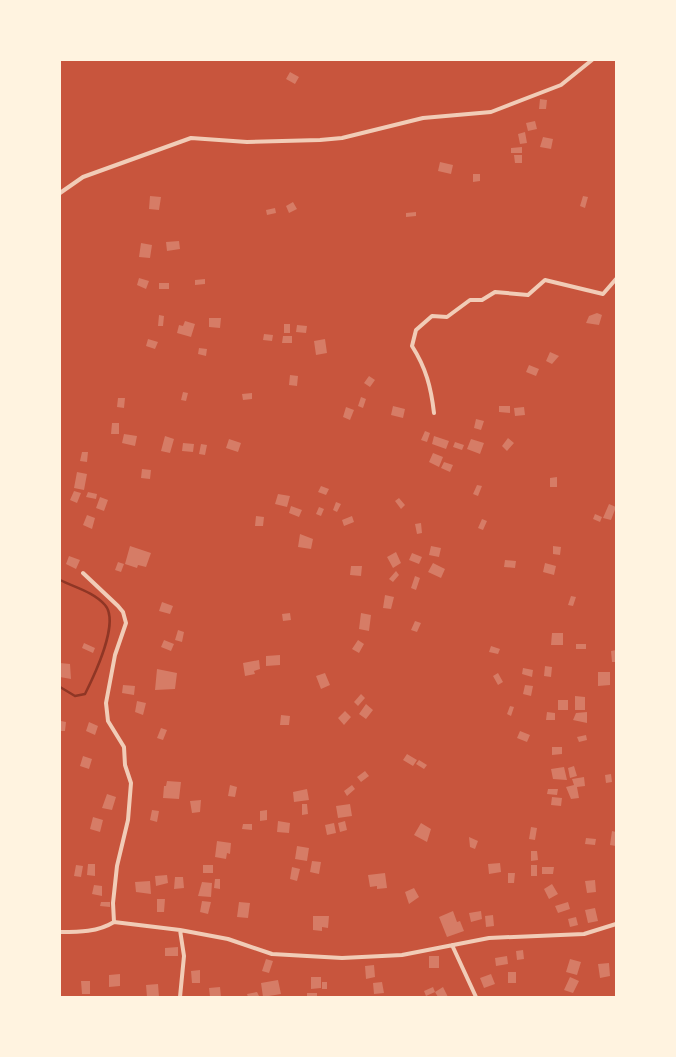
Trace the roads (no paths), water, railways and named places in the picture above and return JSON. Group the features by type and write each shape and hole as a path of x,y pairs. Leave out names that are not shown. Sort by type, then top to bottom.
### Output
{"street":[{"path":"60,193 83,177 191,138 247,142 320,140 342,138 423,118 491,112 561,85 592,60"},
{"path":"434,412 430,383 423,364 412,346 416,330 432,316 447,317 470,300 482,300 495,292 528,295 545,280 603,294 616,279"},
{"path":"84,573 118,606 126,623 115,655 106,703 108,721 124,746 125,765 131,783 128,820 117,866 113,903 114,922"},
{"path":"60,932 105,928 114,922 180,930 228,939 272,954 342,958 402,955 489,938 584,934 616,924"},
{"path":"180,930 184,956 180,997"},
{"path":"452,946 476,997"}],"waterway":[{"path":"60,580 90,593 105,605 109,613 108,636 85,694 75,696 60,687"}]}
